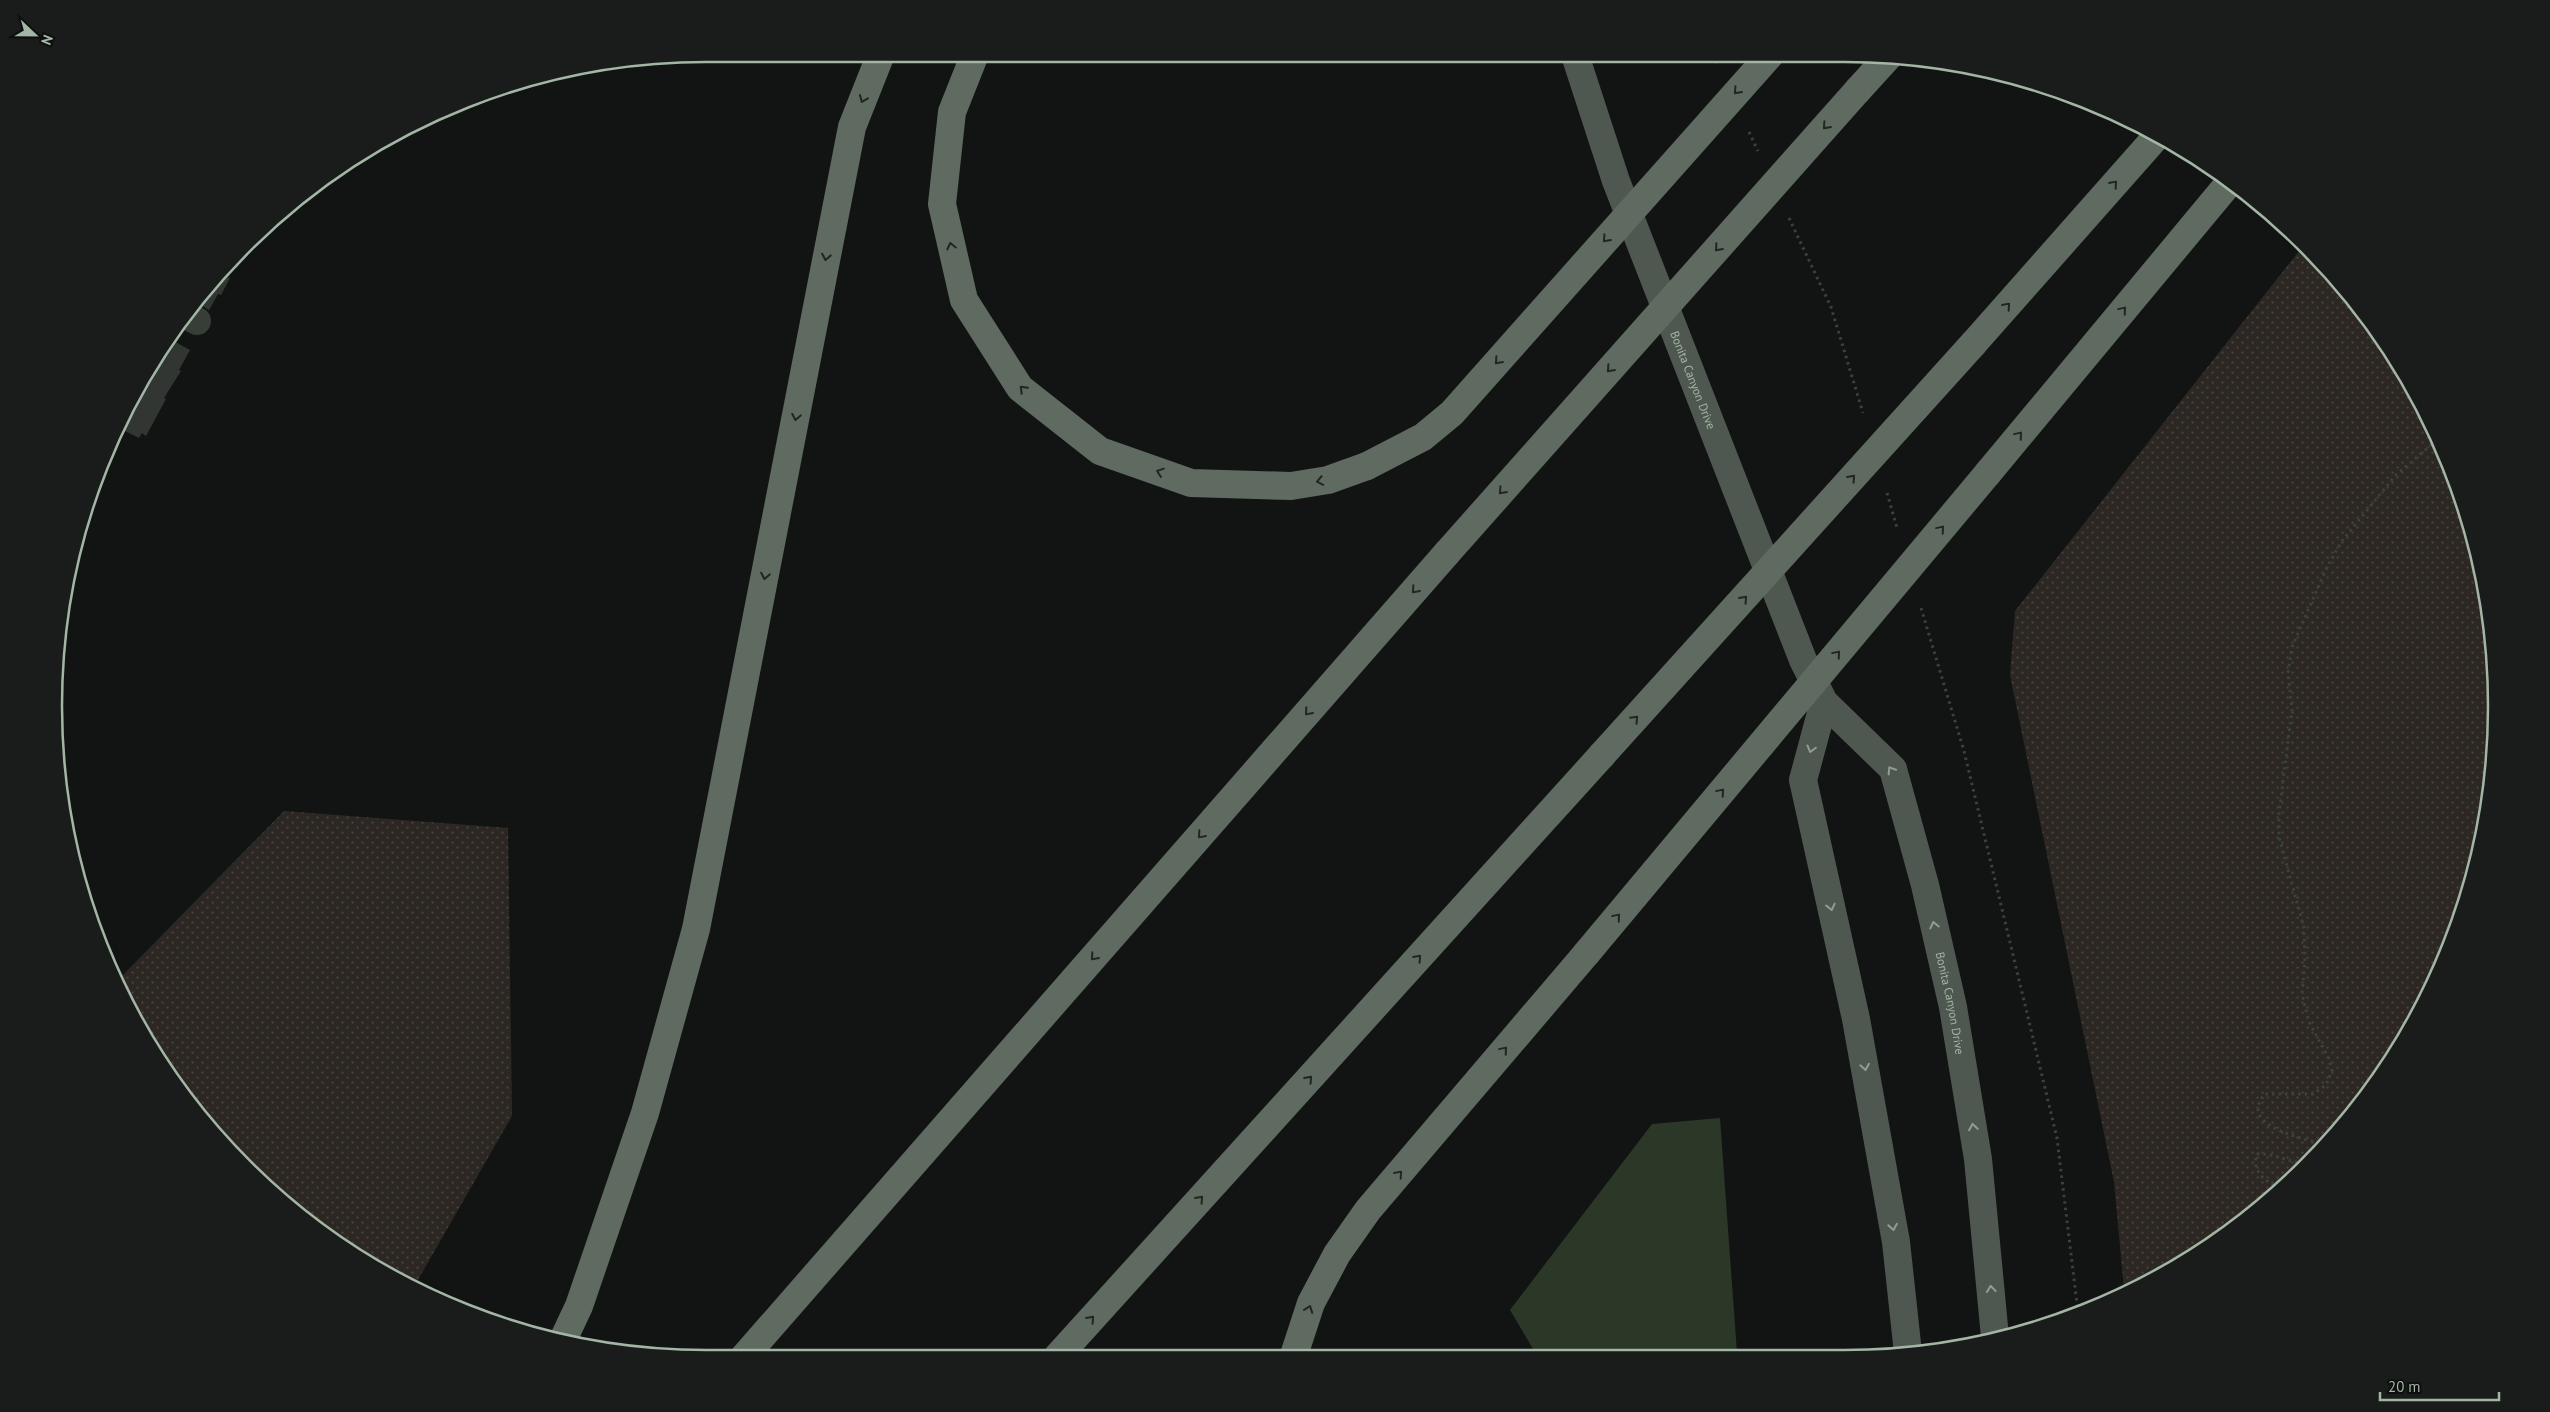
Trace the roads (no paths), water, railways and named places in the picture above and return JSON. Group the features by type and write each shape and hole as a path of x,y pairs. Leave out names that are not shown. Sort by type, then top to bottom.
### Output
{"highway":[{"path":"566,1334 579,1306 646,1113 696,929 852,127 878,62"},
{"path":"972,62 952,112 942,204 964,300 1020,388 1100,451 1191,483 1291,486 1328,480 1366,466 1423,437 1452,413 1764,62"},
{"path":"750,1350 1447,553 1882,64"},
{"path":"1063,1350 1974,343 2152,142"},
{"path":"1296,1350 1311,1303 1337,1254 1368,1210 1586,954 2225,187"}],"main road":[{"name":"Bonita Canyon Drive","path":"1577,62 1616,181 1803,660 1824,702 1893,769 1925,885 1953,1007 1978,1159 1994,1332"},
{"path":"1824,702 1803,780 1856,1019 1896,1242 1907,1346"}]}
